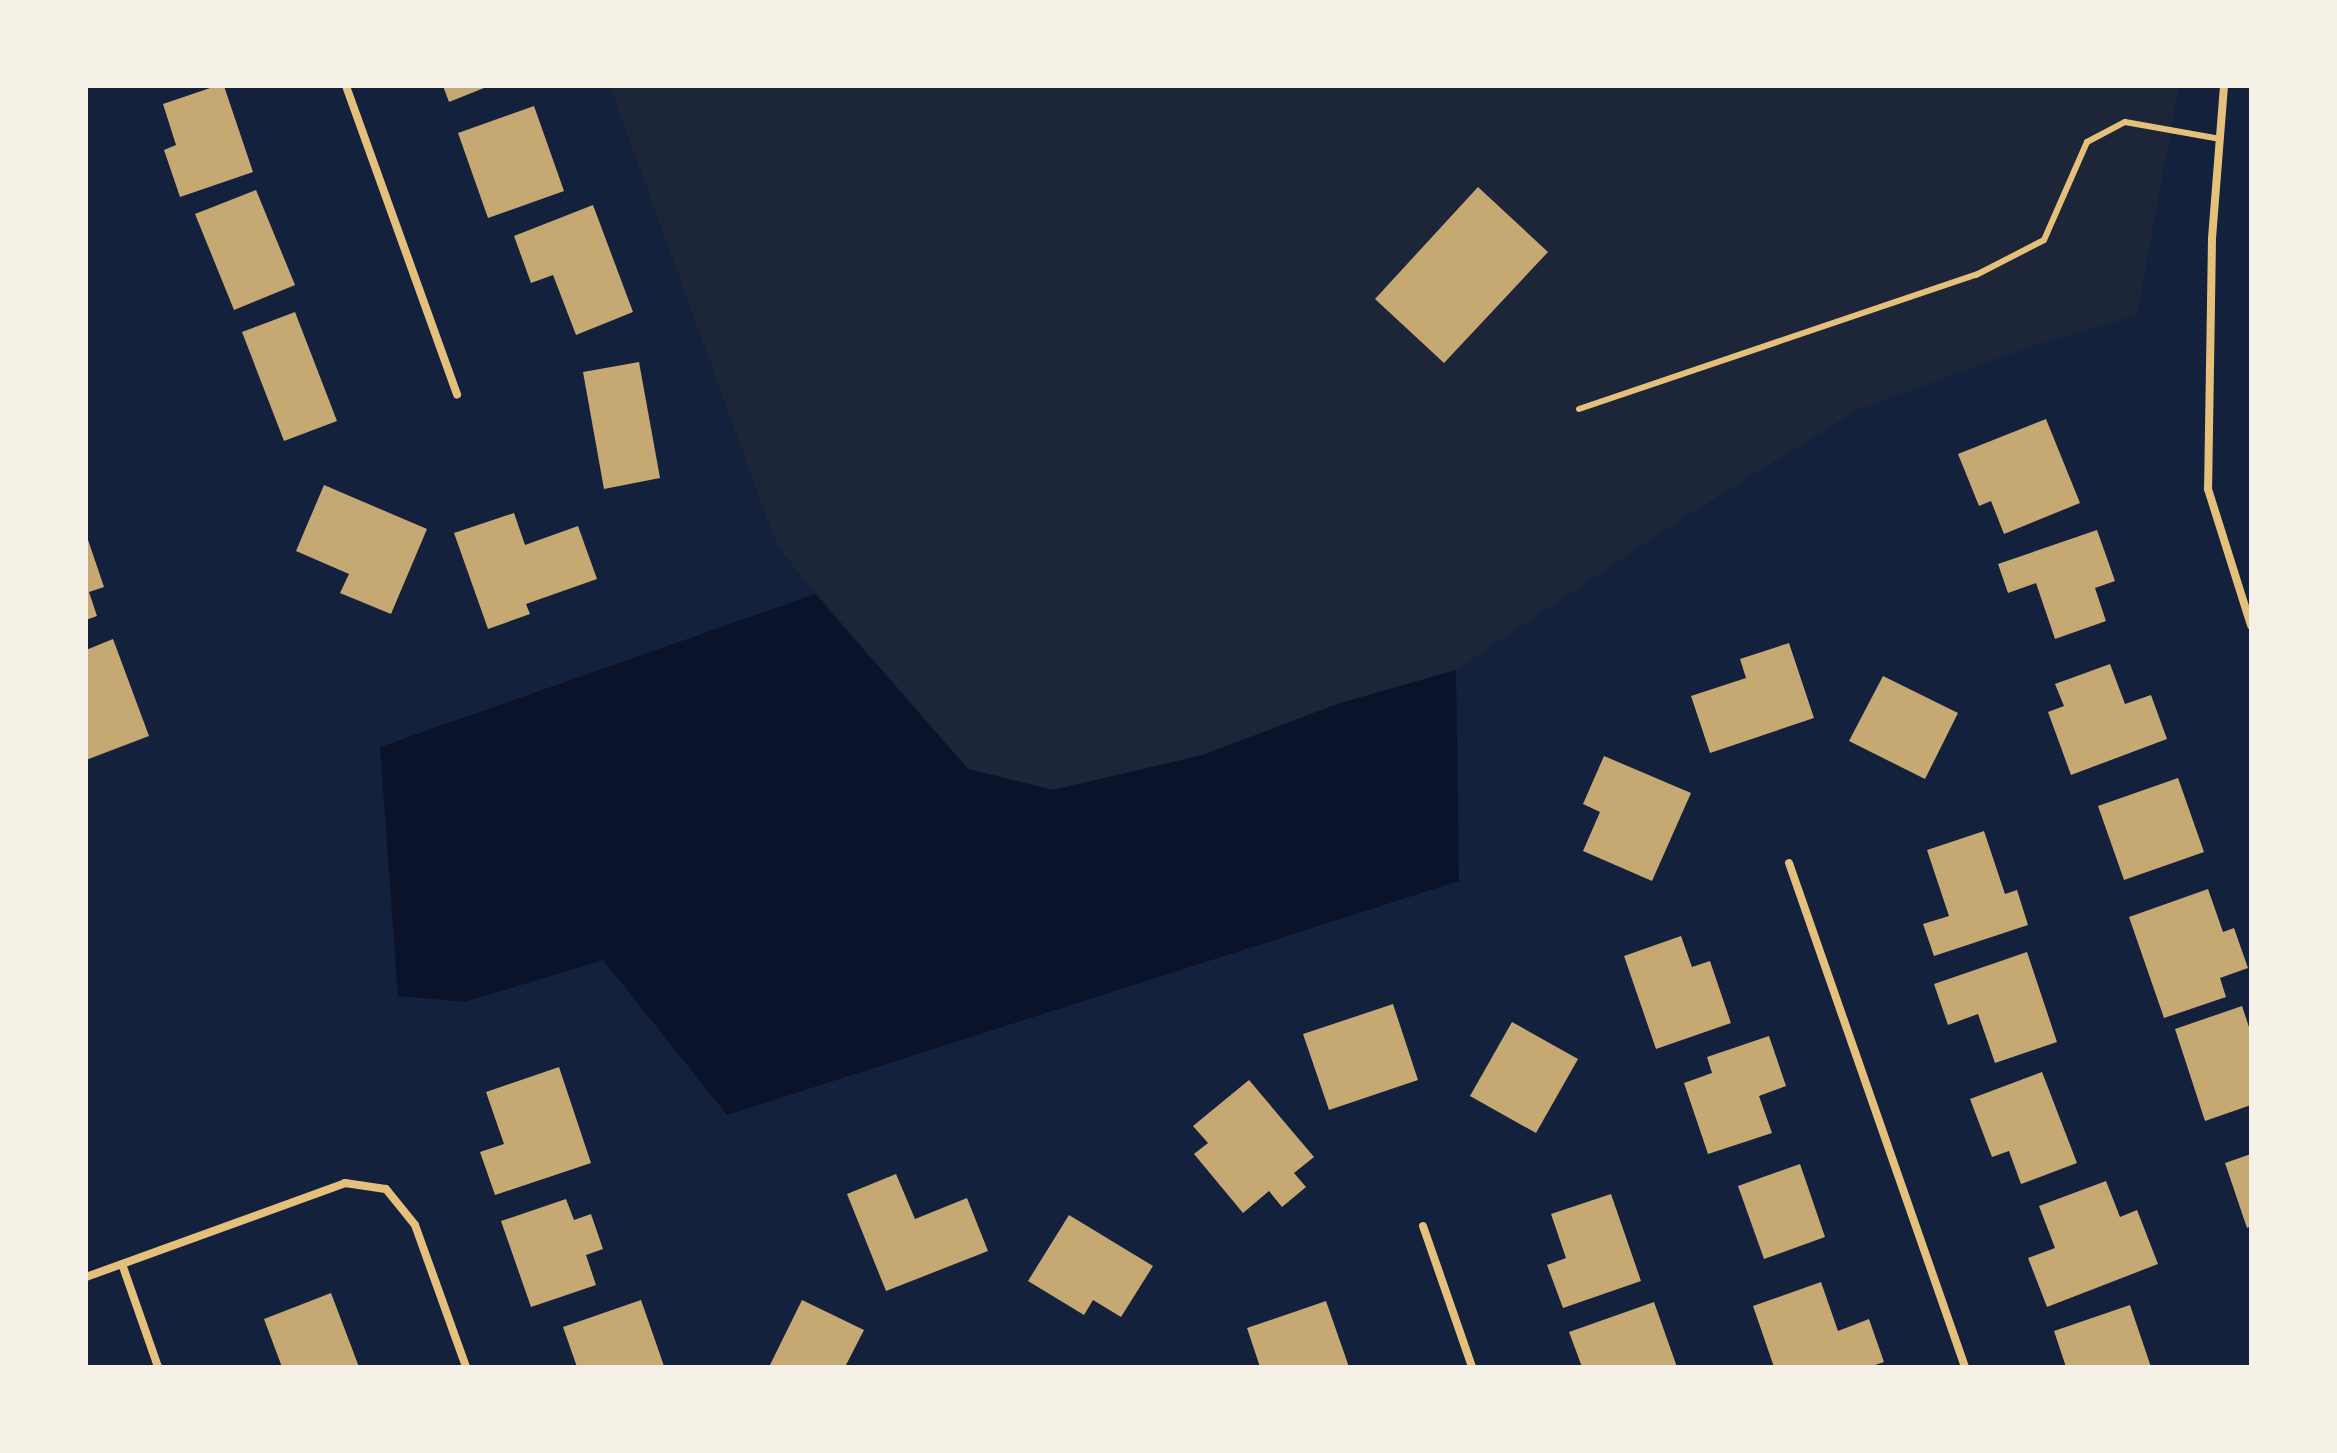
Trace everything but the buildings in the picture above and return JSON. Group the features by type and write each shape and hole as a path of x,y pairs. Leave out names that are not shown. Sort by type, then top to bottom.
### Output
{"street":[{"path":"346,86 457,395"},
{"path":"2224,86 2212,239 2208,489 2251,625"},
{"path":"1789,863 1965,1367"},
{"path":"86,1277 345,1183 386,1189 415,1225 466,1367"},
{"path":"1423,1226 1472,1367"},
{"path":"122,1264 158,1367"}],"lane":[{"path":"1579,409 1976,275 2044,240 2087,142 2125,122 2220,139"}],"shaded area":[{"path":"610,86 2179,86 2137,315 2029,347 1857,410 1669,527 1456,670 1337,704 1203,755 1053,790 968,769 778,548"},
{"path":"815,594 968,769 1053,790 1203,755 1337,704 1456,670 1459,881 727,1115 603,960 465,1002 398,996 380,747"}]}
